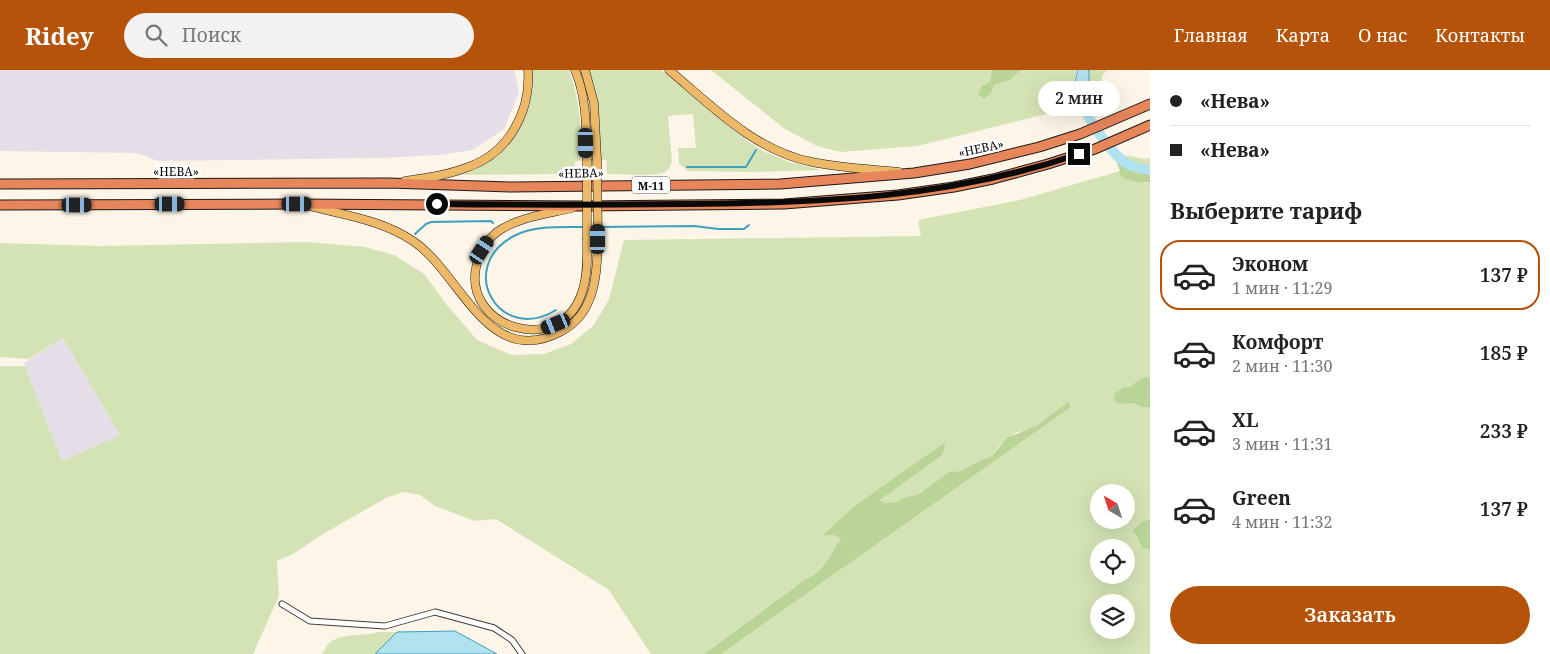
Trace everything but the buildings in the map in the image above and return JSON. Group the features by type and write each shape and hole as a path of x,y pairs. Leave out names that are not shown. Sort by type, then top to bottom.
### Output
{"highway":[{"name":"«НЕВА»","path":"0,184 389,183 511,186 780,184 914,173 970,164 1009,155 1080,134 1150,104"},
{"name":"М-11","path":"0,205 297,204 583,206 784,204 898,195 993,179 1095,149 1150,126"}],"main road":[{"name":"М-11","path":"389,183 432,177 469,167 488,158 505,143 522,114 526,99 528,70"},
{"name":"М-11","path":"575,70 582,90 584,105 586,159 587,265 583,291 573,309 556,324 535,330 514,328 496,319 484,305 476,288 476,268 482,250 496,233 514,223 583,206"},
{"name":"М-11","path":"297,204 375,223 401,233 415,242 433,258 476,312 492,328 510,337 529,340 551,337 563,331 581,316 593,293 596,280 598,239 597,159 594,103 585,70"},
{"name":"М-11","path":"669,70 737,127 760,142 783,153 810,162 836,166 914,173"}],"street":[{"path":"282,604 310,621 384,626 435,612 494,628 512,640 522,654"}],"shaded area":[{"path":"0,70 514,70 519,92 504,129 473,150 440,155 380,158 158,161 137,153 0,151"},
{"path":"63,338 120,435 62,461 24,363"}],"green space":[{"path":"532,70 569,70 576,92 580,126 581,160 575,162 575,174 462,175 478,168 492,158 505,147 515,134 524,120 530,104"},
{"path":"589,70 661,70 749,142 765,152 789,162 822,170 688,171 679,164 678,148 696,148 693,114 668,116 672,162 666,171 660,174 646,175 607,174 607,161 601,159 597,103"},
{"path":"711,70 992,70 990,82 993,85 1010,80 1021,70 1078,70 1075,83 1080,110 1066,109 917,146 841,152 817,146 785,129"},
{"path":"992,70 1021,70 1010,80 994,85 991,93 984,99 978,94 982,86 990,82"},
{"path":"1089,70 1107,70 1102,76 1099,101 1086,108 1085,98"},
{"path":"1122,156 1150,158 1150,167 1128,161"},
{"path":"1115,158 1131,169 1150,174 1150,182 1135,182 1120,176"},
{"path":"1120,171 1120,176 1145,183 1150,182 1150,379 1142,379 1129,388 1114,394 1114,400 1119,404 1131,403 1142,407 1150,407 1150,519 1147,519 1135,536 1150,550 1150,654 721,654 1071,407 1068,403 1038,425 1029,430 1017,432 999,446 992,456 960,471 949,472 919,494 906,497 897,502 885,503 880,500 941,455 852,508 822,536 833,535 841,538 818,571 704,654 651,654 609,590 496,519 475,521 435,506 420,495 403,492 386,498 323,534 293,554 277,561 279,596 253,654 0,654 0,366 25,366 62,461 120,435 63,338 29,359 0,357 0,243 100,246 307,242 365,247 394,255 424,274 477,340 511,355 544,354 571,344 594,325 609,299 624,240 921,236 918,220 1020,200"},
{"path":"1146,377 1150,379 1150,407 1142,407 1132,403 1119,404 1114,400 1114,394"},
{"path":"1068,402 1071,407 721,654 704,654 818,571 841,538 833,535 822,536 852,508 944,443 942,455 880,500 885,503 897,502 906,497 919,494 949,472 960,471 992,456 1007,438 1038,425"},
{"path":"1150,519 1150,550 1142,547 1133,530 1142,522"},
{"path":"397,632 375,654 322,654 333,640 346,636"}],"water":[{"path":"1078,70 1089,70 1086,108 1080,110 1075,83"},
{"path":"1122,156 1128,161 1150,167 1150,174 1131,169 1115,158"},
{"path":"455,631 497,654 375,654 397,632"}],"waterway":[{"path":"1083,70 1080,93 1090,120 1111,149 1124,162 1136,168 1150,170"},
{"path":"687,167 746,167 756,150"},
{"path":"415,234 431,222 491,221 493,223"},
{"path":"600,227 694,226 718,229 744,229 749,225"},
{"path":"556,310 535,318 517,318 502,310 491,298 486,282 488,266 497,250 522,232 549,227 586,227"}],"route":[{"path":"437,204 583,206 784,204 898,195 954,187 993,179 1079,154"}]}
